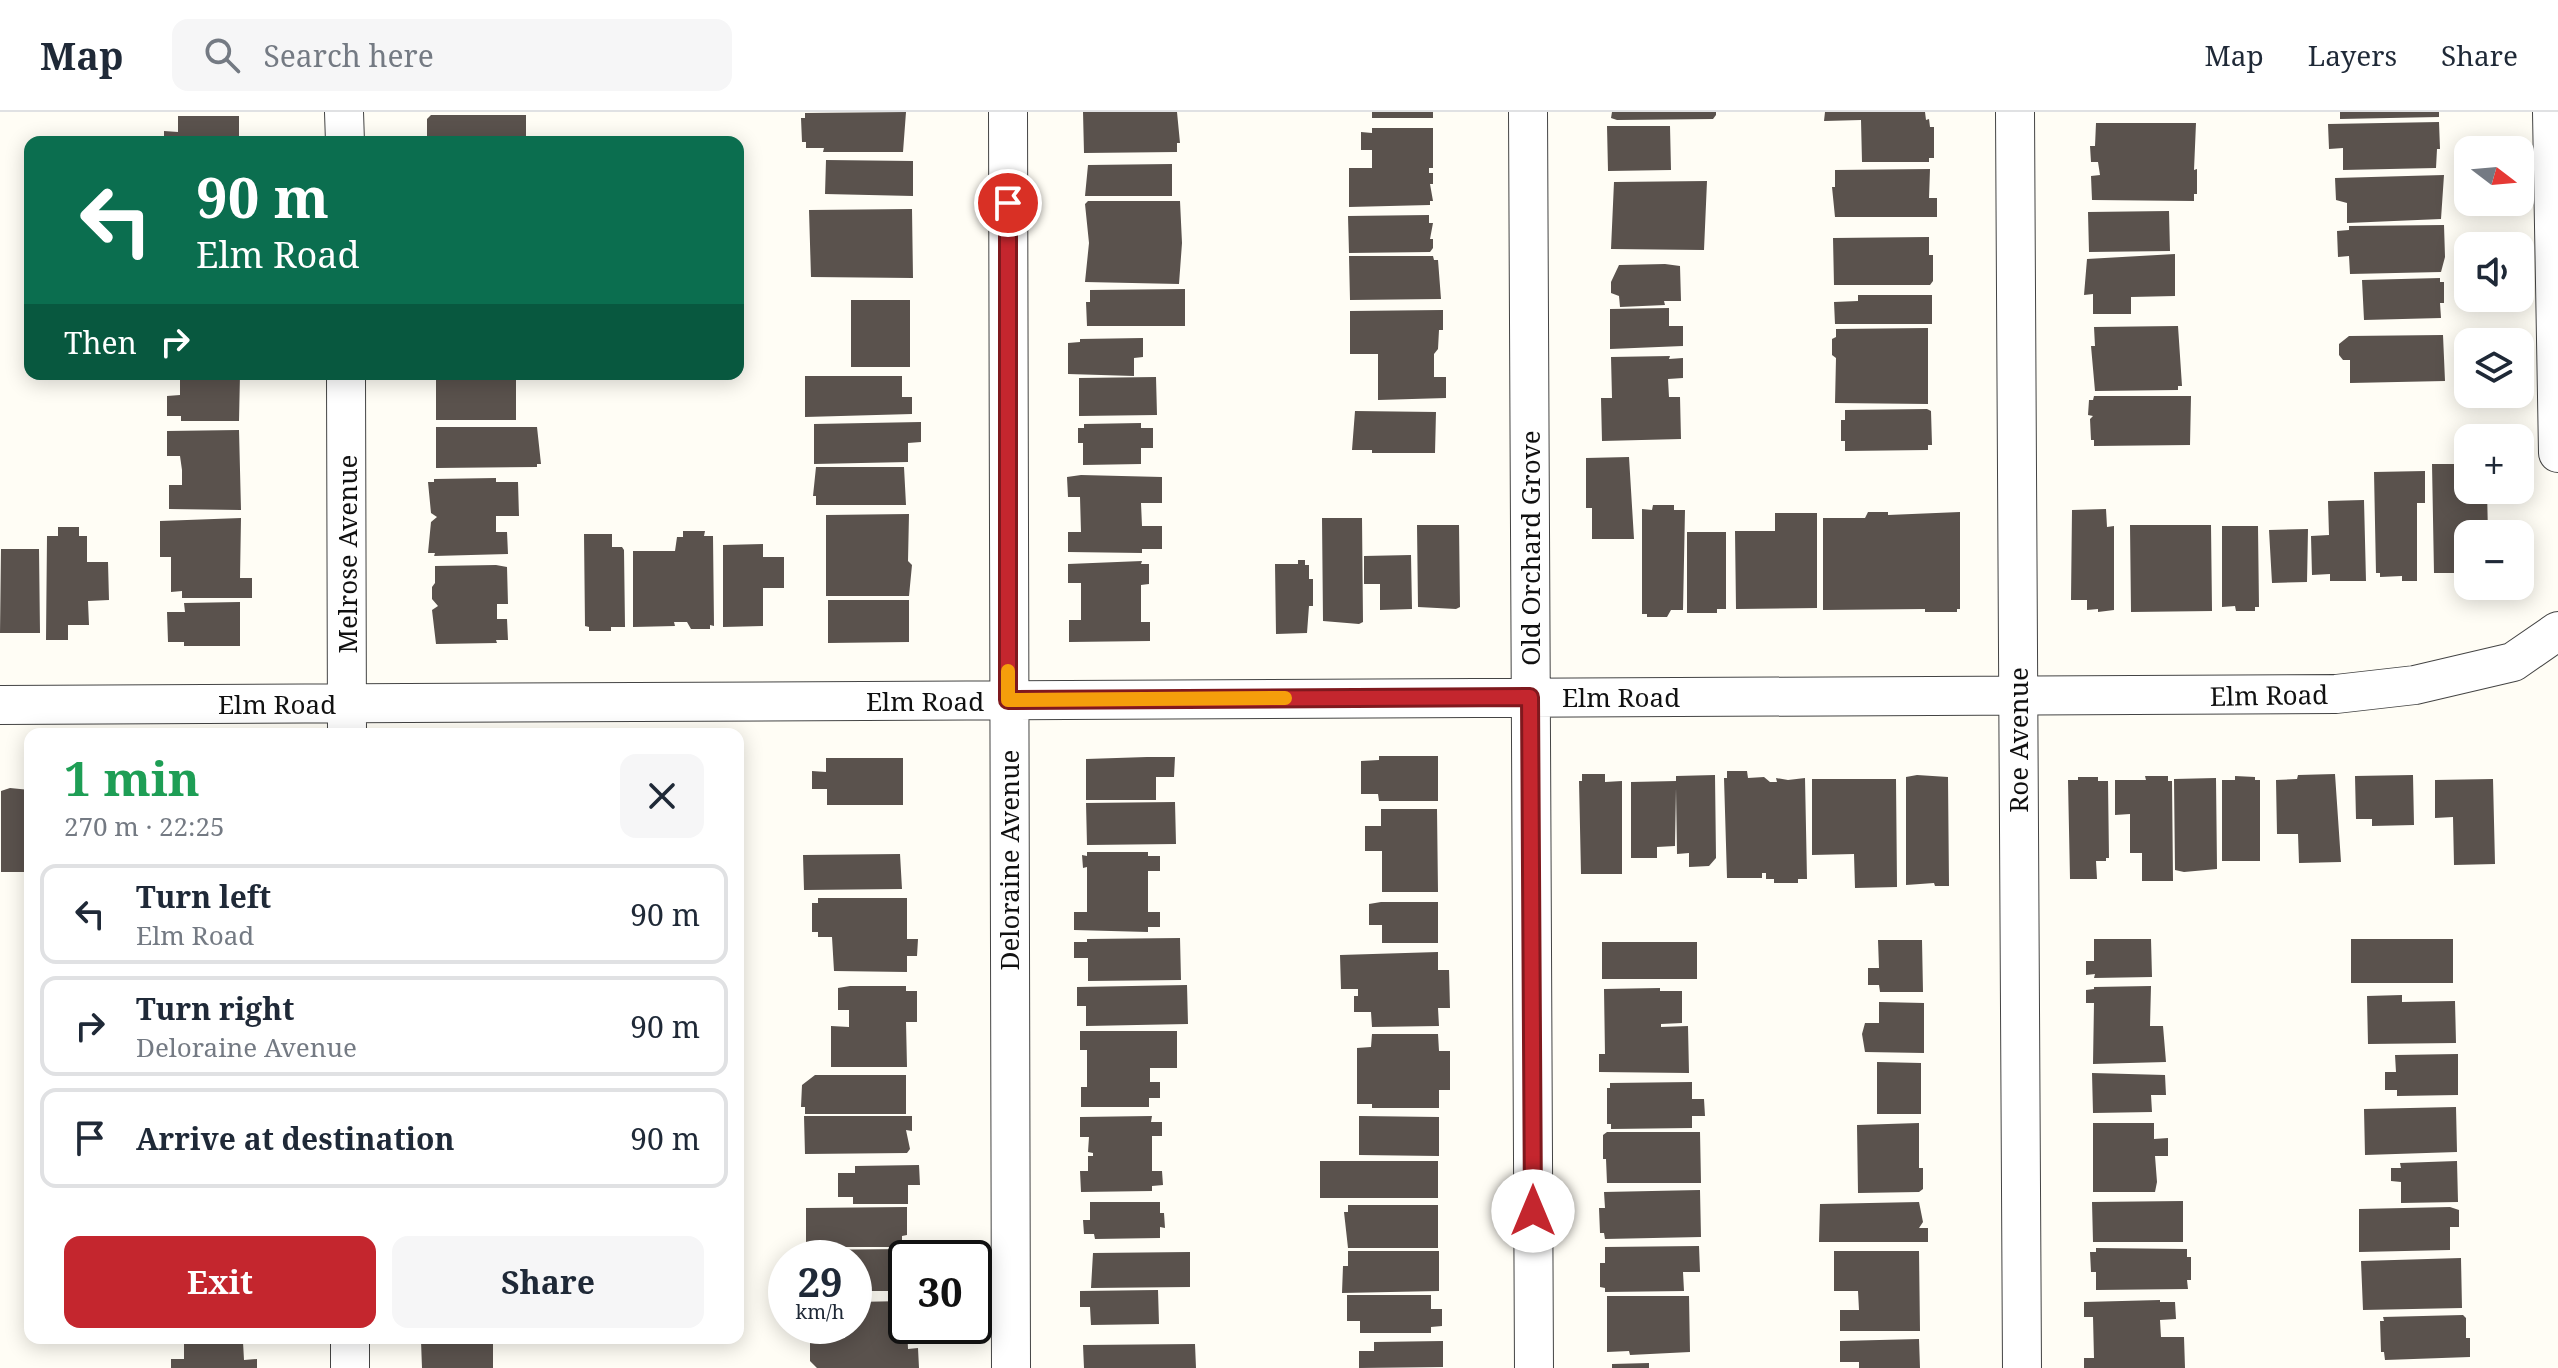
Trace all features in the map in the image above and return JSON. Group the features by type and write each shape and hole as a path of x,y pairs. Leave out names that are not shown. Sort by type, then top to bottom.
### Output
{"street":[{"path":"344,112 345,136"},
{"name":"Deloraine Avenue","path":"1008,112 1011,1368"},
{"name":"Old Orchard Grove","path":"1528,112 1534,1368"},
{"name":"Roe Avenue","path":"2015,112 2022,1368"},
{"path":"2552,112 2558,453"},
{"name":"Melrose Avenue","path":"346,380 347,718"},
{"name":"Elm Road","path":"0,705 347,718 1008,700 2298,695 2376,691 2513,662 2558,631"},
{"path":"350,1344 350,1368"}],"building":[{"path":"906,112 903,152 823,152 824,148 806,148 806,142 802,142 801,118 805,118 805,113"},
{"path":"1083,112 1177,112 1180,143 1177,143 1177,152 1084,153"},
{"path":"1372,112 1433,112 1433,118 1372,118"},
{"path":"1612,112 1716,112 1716,115 1713,119 1617,120 1611,118"},
{"path":"1825,112 1925,112 1930,127 1934,127 1934,158 1929,158 1929,162 1862,162 1861,120 1824,121"},
{"path":"2340,112 2439,112 2439,117 2340,119"},
{"path":"431,115 526,115 526,136 427,136 427,119"},
{"path":"178,116 239,116 239,136 164,136 164,131 178,132"},
{"path":"2439,122 2440,149 2437,149 2436,168 2343,170 2343,148 2329,149 2328,124"},
{"path":"2096,123 2196,123 2194,170 2197,169 2197,194 2194,194 2194,201 2092,200 2091,176 2100,175 2098,162 2091,162 2090,146 2095,146"},
{"path":"1607,126 1670,126 1671,170 1608,171"},
{"path":"1372,128 1433,128 1433,168 1429,168 1429,173 1433,173 1433,184 1430,184 1433,201 1430,205 1349,207 1349,168 1372,168 1372,150 1361,150 1361,132 1372,133"},
{"path":"826,160 913,161 913,196 825,194"},
{"path":"1172,164 1172,196 1085,196 1088,165"},
{"path":"1930,169 1929,198 1937,198 1937,217 1835,217 1832,187 1835,187 1835,170"},
{"path":"2444,175 2441,219 2347,223 2347,203 2336,200 2335,178"},
{"path":"1707,181 1704,250 1611,249 1614,182"},
{"path":"1088,201 1180,201 1182,243 1179,284 1085,282 1089,243 1085,204"},
{"path":"912,209 913,278 811,277 809,210"},
{"path":"2169,211 2170,251 2089,252 2088,212"},
{"path":"1429,215 1429,223 1433,223 1430,239 1433,239 1433,248 1430,252 1349,253 1348,216"},
{"path":"2444,225 2445,257 2441,272 2350,274 2349,256 2338,257 2337,231 2349,230 2349,226"},
{"path":"1929,237 1929,255 1933,255 1933,281 1930,285 1834,285 1833,238"},
{"path":"2175,254 2175,296 2131,297 2131,314 2093,314 2093,294 2084,295 2087,259"},
{"path":"1349,256 1433,256 1434,260 1438,260 1441,299 1350,300"},
{"path":"1619,265 1680,266 1681,301 1664,301 1665,305 1620,307 1619,296 1611,293 1611,282"},
{"path":"2440,278 2440,282 2444,282 2441,318 2364,320 2362,280"},
{"path":"1185,289 1185,326 1087,326 1086,302 1090,302 1090,290"},
{"path":"1858,295 1932,295 1932,324 1835,324 1834,302 1858,301"},
{"path":"851,300 910,300 910,367 851,367"},
{"path":"1669,308 1669,326 1683,326 1683,346 1610,349 1610,309"},
{"path":"1443,310 1443,330 1439,330 1438,349 1434,354 1434,377 1446,377 1446,398 1378,400 1378,354 1350,354 1350,311"},
{"path":"2178,326 2182,386 2178,386 2178,390 2095,391 2091,346 2095,346 2094,327"},
{"path":"1928,328 1928,404 1835,403 1836,358 1832,355 1832,339 1836,337 1836,329"},
{"path":"2443,335 2445,381 2350,383 2350,360 2343,360 2339,355 2339,344 2349,336"},
{"path":"1143,338 1143,357 1134,358 1134,376 1068,374 1068,343 1080,342 1080,339"},
{"path":"1670,356 1669,359 1683,358 1683,378 1668,379 1669,397 1680,397 1681,439 1602,441 1601,398 1612,398 1611,357"},
{"path":"805,376 902,376 902,397 912,397 912,414 805,417"},
{"path":"1156,377 1157,415 1079,416 1079,378"},
{"path":"180,380 240,380 239,421 181,421 181,416 167,416 167,396 180,395"},
{"path":"436,380 516,380 516,420 436,420"},
{"path":"2094,396 2191,396 2190,445 2094,446 2090,419 2093,416 2088,415 2089,400 2093,400"},
{"path":"1845,410 1931,411 1932,445 1928,445 1928,450 1845,451 1845,441 1841,441 1841,420 1845,420"},
{"path":"1355,411 1436,412 1435,453 1352,450"},
{"path":"921,422 921,442 908,443 908,462 814,464 814,424"},
{"path":"1141,423 1141,428 1153,428 1153,448 1141,448 1141,464 1083,465 1083,443 1078,443 1078,428 1084,428 1084,424"},
{"path":"436,427 537,427 541,464 537,467 436,468"},
{"path":"239,430 241,510 169,509 169,485 182,485 182,470 180,456 167,456 167,431"},
{"path":"1629,457 1634,539 1592,539 1592,508 1586,508 1586,458"},
{"path":"2432,464 2454,464 2454,504 2487,504 2488,520 2454,520 2454,573 2434,573"},
{"path":"816,467 904,467 906,505 816,505 816,496 813,496"},
{"path":"2425,471 2425,503 2417,503 2417,581 2402,581 2402,576 2380,577 2380,573 2376,573 2374,472"},
{"path":"1067,477 1162,477 1162,503 1141,503 1142,526 1162,526 1162,549 1142,549 1142,553 1068,552 1068,532 1081,532 1080,497 1068,497"},
{"path":"496,478 496,482 518,482 519,516 496,516 496,532 507,532 508,554 434,556 435,553 428,553 431,522 437,517 431,513 428,482 434,482 434,479"},
{"path":"2364,500 2366,581 2330,581 2330,574 2312,575 2311,536 2329,535 2328,501"},
{"path":"1653,505 1674,505 1674,510 1685,510 1683,610 1671,610 1667,617 1642,614 1642,509 1652,510"},
{"path":"2106,509 2107,527 2114,526 2114,610 2098,612 2098,609 2087,610 2087,600 2071,600 2072,510"},
{"path":"1868,512 1888,512 1888,515 1960,512 1960,609 1957,612 1925,612 1925,609 1823,610 1823,518 1865,518"},
{"path":"1775,513 1817,513 1817,608 1736,609 1735,531 1775,531"},
{"path":"909,514 908,561 912,565 909,596 826,596 826,515"},
{"path":"241,518 240,578 252,578 252,598 182,598 182,591 171,592 171,557 160,557 160,521"},
{"path":"1322,518 1362,518 1363,622 1359,624 1323,621"},
{"path":"1417,525 1459,525 1460,607 1456,609 1418,607"},
{"path":"2130,525 2211,525 2212,611 2131,612"},
{"path":"2222,526 2258,526 2259,607 2255,607 2255,611 2236,611 2235,606 2222,607"},
{"path":"58,527 79,527 79,536 87,536 87,562 108,562 109,600 88,601 89,625 68,625 68,640 46,640 47,536 58,536"},
{"path":"2308,529 2307,582 2272,583 2269,530"},
{"path":"683,531 705,531 704,536 713,536 714,626 710,625 710,629 691,629 687,622 674,622 675,626 633,627 633,551 675,551 677,537 683,537"},
{"path":"1687,532 1726,532 1726,609 1717,609 1717,613 1687,613"},
{"path":"584,534 612,534 612,547 622,547 624,550 625,627 611,627 611,631 589,631 589,627 585,626"},
{"path":"763,544 763,557 784,557 784,588 763,588 763,626 723,627 723,545"},
{"path":"1,549 39,549 40,633 0,633"},
{"path":"1411,555 1412,609 1380,610 1380,584 1364,584 1364,556"},
{"path":"1298,560 1305,560 1305,565 1309,565 1309,579 1313,579 1313,606 1309,606 1307,633 1276,634 1275,564 1298,564"},
{"path":"1142,561 1141,564 1149,564 1149,584 1141,585 1141,622 1150,622 1150,641 1069,642 1069,620 1081,620 1081,583 1068,583 1068,564"},
{"path":"435,566 507,567 508,604 497,604 497,619 507,619 508,640 436,644 432,610 438,606 432,599"},
{"path":"828,600 909,600 909,642 828,643"},
{"path":"240,602 240,646 184,646 184,642 168,642 167,612 185,612 184,603"},
{"path":"1379,756 1438,756 1438,801 1379,801 1378,794 1361,794 1361,761 1379,760"},
{"path":"1175,757 1174,777 1156,777 1156,800 1086,800 1086,759"},
{"path":"826,758 903,758 903,805 827,805 827,789 812,789 812,771 826,772"},
{"path":"1727,771 1747,771 1748,778 1764,777 1770,782 1777,782 1776,778 1805,778 1807,879 1798,879 1798,883 1774,883 1774,879 1766,879 1766,873 1762,873 1762,878 1727,878 1724,778 1727,778"},
{"path":"1582,774 1605,774 1605,782 1622,781 1622,874 1581,874 1579,781 1582,781"},
{"path":"2335,774 2341,862 2299,863 2298,834 2277,834 2276,780 2297,779 2298,775"},
{"path":"1715,775 1716,858 1709,866 1689,867 1689,853 1677,854 1676,788 1675,846 1657,847 1657,858 1631,858 1631,782 1676,781 1676,776"},
{"path":"2413,775 2414,825 2372,826 2372,819 2356,819 2355,776"},
{"path":"2145,776 2168,776 2168,781 2172,781 2173,881 2142,881 2142,853 2130,853 2130,814 2115,815 2115,780 2146,780"},
{"path":"2235,776 2260,780 2260,861 2222,861 2222,780 2235,780"},
{"path":"1906,777 1948,777 1949,886 1935,886 1934,883 1906,885"},
{"path":"2078,777 2098,777 2098,781 2108,781 2109,858 2096,861 2097,879 2070,879 2068,780 2078,780"},
{"path":"2216,778 2217,869 2175,870 2174,779"},
{"path":"1812,779 1896,779 1897,887 1855,888 1854,854 1812,855"},
{"path":"2493,779 2495,864 2454,865 2453,817 2435,818 2435,780"},
{"path":"24,789 24,872 1,872 1,791"},
{"path":"1175,802 1176,844 1087,845 1086,803"},
{"path":"1381,809 1437,809 1438,892 1382,892 1382,851 1365,851 1365,826 1381,826"},
{"path":"1087,852 1148,852 1148,856 1160,856 1160,871 1148,871 1148,912 1160,912 1160,927 1148,927 1148,932 1074,930 1074,912 1087,912 1087,867 1083,868 1082,855 1087,856"},
{"path":"900,854 902,889 804,890 803,855"},
{"path":"818,898 907,898 907,939 918,939 917,956 907,956 907,972 834,971 832,937 818,937 818,932 812,932 812,903 818,903"},
{"path":"1438,902 1438,943 1382,943 1382,925 1369,925 1369,904"},
{"path":"1180,938 1181,980 1088,981 1088,958 1074,958 1074,942 1087,942 1087,939"},
{"path":"2094,939 2151,939 2152,977 2094,978 2095,974 2086,975 2086,961 2094,961"},
{"path":"2351,939 2453,939 2453,983 2351,983"},
{"path":"1878,940 1922,940 1923,992 1880,992 1879,985 1868,985 1868,968 1879,968"},
{"path":"1602,942 1697,942 1697,979 1602,979"},
{"path":"1438,952 1438,970 1449,970 1450,1008 1438,1008 1439,1026 1372,1027 1371,1012 1354,1012 1354,996 1358,996 1358,989 1341,989 1340,955"},
{"path":"1187,985 1188,1024 1086,1026 1086,1006 1077,1006 1077,987"},
{"path":"906,986 906,991 917,991 917,1022 906,1022 907,1067 831,1067 831,1026 849,1027 849,1010 838,1010 838,988"},
{"path":"2151,986 2150,1026 2163,1026 2166,1062 2093,1064 2094,1003 2086,1003 2086,990 2094,987"},
{"path":"1660,988 1660,991 1682,991 1682,1023 1661,1024 1661,1027 1688,1026 1689,1073 1599,1072 1599,1054 1605,1054 1604,989"},
{"path":"2402,995 2402,1002 2455,1001 2456,1043 2368,1044 2367,996"},
{"path":"1879,1002 1924,1003 1924,1053 1865,1052 1862,1034 1865,1023 1879,1023"},
{"path":"1080,1031 1177,1031 1177,1068 1150,1068 1150,1082 1160,1082 1160,1098 1149,1098 1149,1107 1081,1107 1081,1087 1087,1087 1087,1050 1080,1050"},
{"path":"1372,1034 1438,1034 1439,1051 1450,1051 1450,1090 1439,1090 1439,1108 1372,1108 1372,1104 1357,1104 1357,1048 1371,1047"},
{"path":"2458,1054 2458,1095 2397,1096 2397,1090 2385,1090 2385,1072 2396,1072 2395,1055"},
{"path":"1877,1062 1921,1063 1921,1114 1877,1114"},
{"path":"2092,1073 2165,1075 2166,1095 2151,1095 2152,1112 2093,1113"},
{"path":"815,1075 906,1075 906,1114 805,1114 805,1107 801,1107 802,1085"},
{"path":"1692,1082 1692,1099 1704,1099 1705,1116 1692,1116 1692,1128 1611,1129 1611,1124 1607,1124 1607,1088 1610,1088 1610,1083"},
{"path":"2456,1107 2457,1152 2365,1155 2364,1109"},
{"path":"804,1116 912,1116 912,1131 906,1130 910,1149 907,1153 805,1154"},
{"path":"1152,1116 1151,1122 1162,1122 1162,1136 1152,1136 1152,1171 1162,1171 1163,1185 1152,1186 1152,1191 1081,1192 1080,1171 1088,1171 1088,1156 1093,1156 1093,1153 1088,1152 1089,1137 1080,1137 1080,1117"},
{"path":"1359,1116 1439,1117 1439,1156 1359,1155"},
{"path":"1919,1123 1919,1168 1923,1168 1923,1189 1919,1192 1858,1193 1857,1125"},
{"path":"2093,1123 2154,1123 2154,1139 2168,1138 2168,1156 2155,1156 2155,1192 2093,1192"},
{"path":"1607,1132 1700,1132 1701,1183 1607,1183 1603,1135"},
{"path":"1320,1161 1438,1161 1438,1198 1320,1198"},
{"path":"2457,1161 2458,1202 2401,1203 2401,1182 2391,1181 2391,1168 2401,1168 2400,1163"},
{"path":"919,1165 920,1185 908,1185 908,1204 853,1204 853,1197 838,1197 838,1173 855,1173 855,1166"},
{"path":"1700,1190 1701,1237 1605,1239 1604,1233 1600,1233 1599,1208 1605,1208 1604,1192"},
{"path":"2183,1201 2183,1242 2093,1242 2092,1202"},
{"path":"1090,1202 1160,1202 1165,1228 1160,1227 1160,1238 1095,1239 1094,1234 1084,1234 1083,1220 1090,1220"},
{"path":"1919,1202 1923,1222 1919,1228 1928,1228 1928,1242 1819,1242 1820,1204"},
{"path":"1348,1205 1438,1205 1438,1248 1348,1248 1344,1212 1348,1212"},
{"path":"907,1207 907,1235 902,1236 902,1240 888,1240 888,1247 872,1247 872,1240 806,1240 806,1208"},
{"path":"2450,1207 2459,1210 2459,1227 2450,1227 2450,1250 2359,1252 2359,1209"},
{"path":"1699,1246 1700,1272 1683,1272 1684,1291 1605,1292 1605,1288 1600,1287 1600,1263 1605,1263 1605,1247"},
{"path":"2096,1248 2187,1249 2187,1257 2191,1257 2188,1289 2096,1290 2096,1272 2091,1272 2090,1252 2096,1252"},
{"path":"872,1249 888,1249 888,1291 872,1291"},
{"path":"1348,1251 1439,1251 1439,1291 1342,1293 1343,1266 1348,1266"},
{"path":"1834,1251 1919,1251 1920,1331 1840,1331 1840,1310 1859,1310 1858,1291 1834,1291"},
{"path":"1190,1252 1190,1287 1091,1288 1093,1253"},
{"path":"2461,1258 2462,1308 2363,1310 2361,1261"},
{"path":"1158,1290 1159,1324 1091,1325 1090,1307 1080,1307 1080,1291"},
{"path":"1347,1295 1431,1295 1431,1309 1442,1309 1442,1326 1431,1327 1431,1333 1360,1333 1360,1321 1347,1321"},
{"path":"1607,1296 1689,1296 1690,1352 1630,1355 1629,1351 1607,1352"},
{"path":"888,1301 888,1344 908,1344 908,1349 918,1348 919,1368 817,1368 810,1361 810,1344 872,1344 872,1302"},
{"path":"2084,1302 2175,1302 2176,1319 2160,1320 2161,1337 2184,1337 2185,1368 2084,1368 2084,1358 2094,1358 2093,1317 2084,1317"},
{"path":"2463,1315 2466,1318 2466,1338 2470,1338 2470,1357 2385,1360 2384,1352 2381,1352 2380,1321 2384,1321 2383,1317"},
{"path":"1919,1339 1920,1368 1859,1368 1859,1362 1840,1362 1840,1341"},
{"path":"1443,1341 1443,1367 1359,1368 1359,1351 1374,1351 1374,1342"},
{"path":"184,1344 243,1344 244,1360 257,1359 257,1368 171,1368 171,1359 184,1359"},
{"path":"421,1344 493,1344 493,1368 422,1368"},
{"path":"1195,1344 1196,1368 1084,1368 1083,1345"},
{"path":"1649,1363 1649,1368 1612,1368 1612,1364"}],"slow traffic":[{"path":"1008,671 1008,700 1285,698"}],"route":[{"path":"1008,203 1008,700 1530,697 1533,1211"}]}
